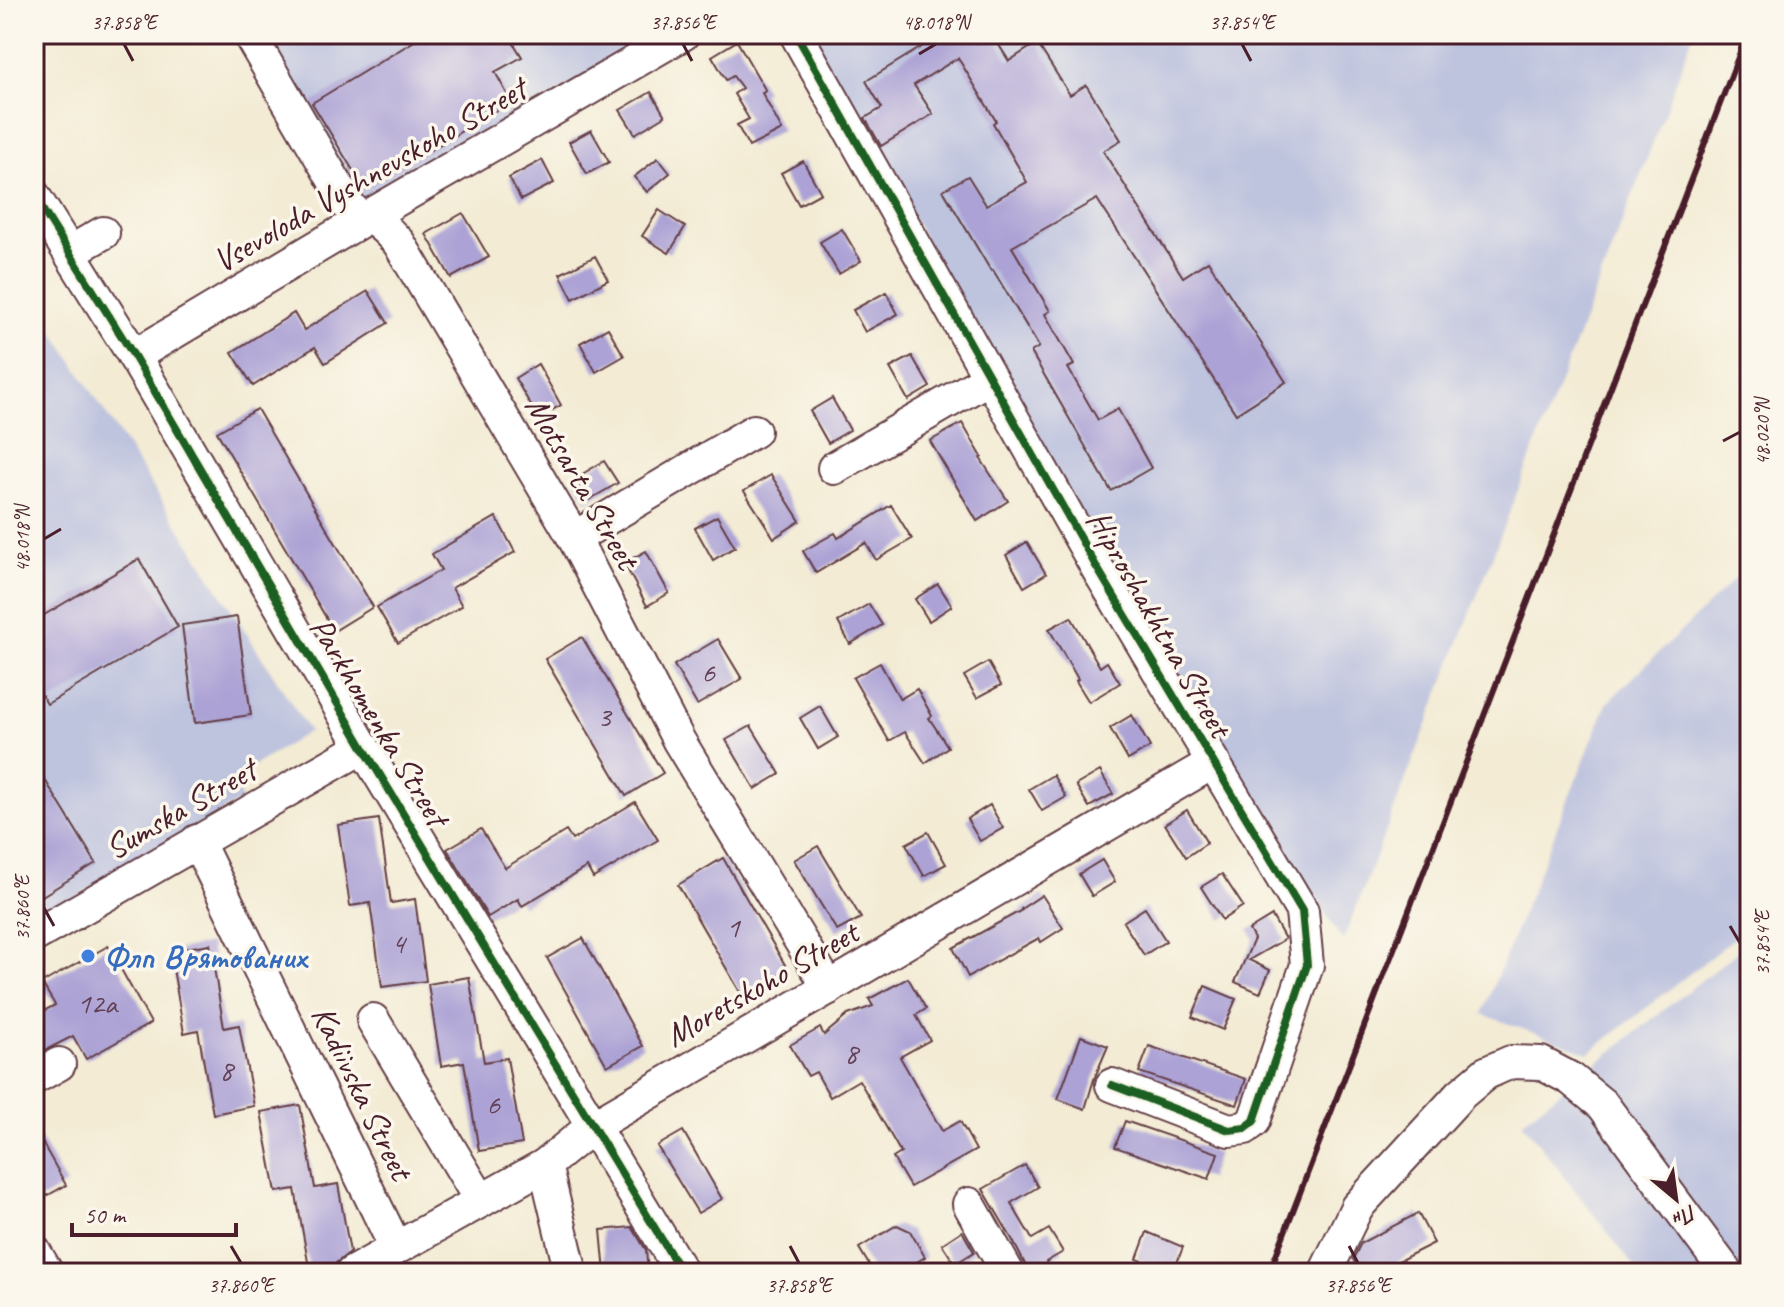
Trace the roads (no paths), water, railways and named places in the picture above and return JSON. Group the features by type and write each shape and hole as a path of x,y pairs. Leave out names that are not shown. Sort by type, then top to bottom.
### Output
{"street":[{"name":"Motsarta Street","path":"249,34 349,206 358,216 369,216 399,243 574,538 679,741 829,988"},
{"name":"Vsevoloda Vyshnevskoho Street","path":"134,356 683,34"},
{"name":"Hiproshakhtna Street","path":"796,34 1096,566 1302,911 1307,965 1254,1121 1245,1128 1229,1130 1112,1085"},
{"name":"Parkhomenka Street","path":"34,196 134,356 363,747 682,1273"},
{"path":"70,252 103,233"},
{"path":"834,468 989,378"},
{"path":"574,538 754,431"},
{"name":"Sumska Street","path":"34,936 363,747"},
{"name":"Moretskoho Street","path":"352,1273 545,1165 593,1126 1212,763"},
{"name":"Kadiivska Street","path":"197,841 396,1248"},
{"path":"373,1020 481,1201"},
{"path":"1325,1273 1357,1207 1461,1094 1486,1073 1511,1062 1541,1063 1571,1079 1603,1105 1727,1273"},
{"path":"545,1165 571,1273"},
{"path":"969,1204 1008,1273"},
{"path":"34,1251 47,1273"}],"railway":[{"path":"1269,1273 1747,34"}],"place":[{"name":"Флп Врятованих","path":"88,956"}]}
